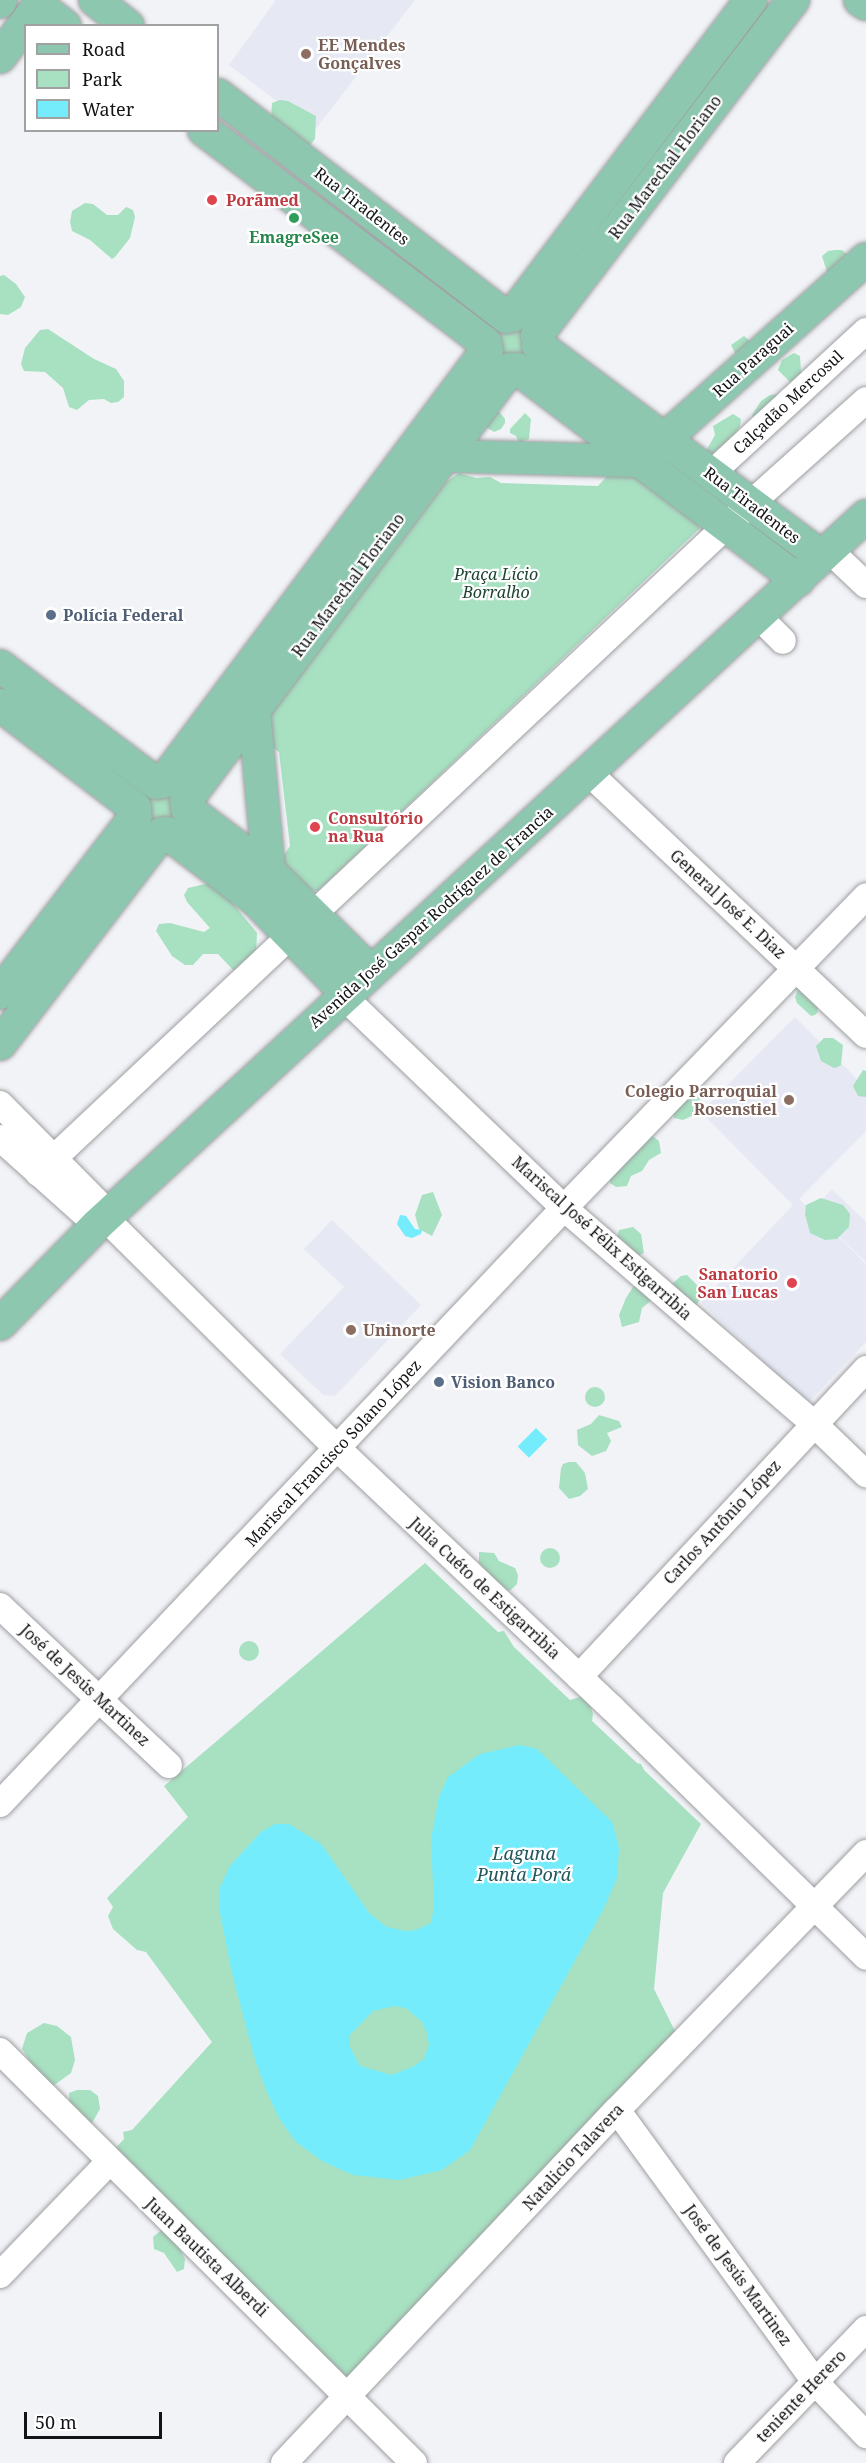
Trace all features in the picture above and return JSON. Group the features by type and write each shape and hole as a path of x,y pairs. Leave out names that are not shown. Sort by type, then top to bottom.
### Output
{"main road":[{"path":"95,0 125,24"},
{"name":"Rua Marechal Floriano","path":"509,317 751,0"},
{"name":"Rua Marechal Floriano","path":"538,340 793,0"},
{"path":"860,0 866,4"},
{"path":"30,24 44,8"},
{"path":"0,57 24,30"},
{"name":"Rua Tiradentes","path":"219,95 509,317"},
{"name":"Rua Tiradentes","path":"207,132 500,358 728,525 798,580"},
{"path":"275,184 296,155"},
{"name":"Rua Paraguai","path":"640,460 866,259"},
{"path":"509,317 526,321 538,340 533,358 500,358 489,329 509,317"},
{"name":"Rua Tiradentes","path":"538,340 711,474 825,553"},
{"name":"Rua Marechal Floriano","path":"173,794 254,710 314,605 445,456 500,358"},
{"name":"Rua Marechal Floriano","path":"173,794 500,358"},
{"path":"445,456 640,460"},
{"name":"Avenida José Gaspar Rodríguez de Francia","path":"0,1324 104,1219 344,995 589,773 866,516"},
{"path":"0,666 173,794 269,871 370,971"},
{"path":"0,705 150,823 257,902 344,995"},
{"path":"254,710 269,871 257,902"},
{"path":"0,1044 150,823 141,791 173,794"},
{"path":"150,823 182,824 173,794"},
{"path":"0,993 150,823"}],"street":[{"name":"Calçadão Mercosul","path":"711,474 866,331"},
{"path":"46,1165 728,525 866,400"},
{"path":"825,553 866,585"},
{"path":"758,616 783,641"},
{"name":"General José E. Diaz","path":"589,773 866,1035"},
{"name":"Mariscal Francisco Solano López","path":"0,1804 564,1208 866,896"},
{"name":"Mariscal José Félix Estigarribia","path":"344,995 564,1208 813,1423 866,1474"},
{"name":"Julia Cuéto de Estigarribia","path":"0,1104 46,1165 104,1219 337,1449 579,1677 866,1958"},
{"name":"Julia Cuéto de Estigarribia","path":"0,1138 46,1165"},
{"name":"Carlos Antônio López","path":"579,1677 813,1423 866,1369"},
{"name":"José de Jesús Martinez","path":"0,1606 169,1764"},
{"name":"Natalicio Talavera","path":"284,2463 617,2110 866,1853"},
{"name":"Juan Bautista Alberdi","path":"0,2051 414,2463"},
{"name":"José de Jesús Martinez","path":"617,2110 815,2382 866,2434"},
{"path":"0,2275 110,2161"},
{"name":"teniente Herero","path":"737,2463 866,2329"}],"shaded area":[{"name":"EE Mendes Gonçalves","path":"276,0 415,0 315,130 229,65"},
{"path":"795,1017 866,1088 866,1131 799,1199 866,1264 866,1342 807,1404 701,1302 793,1205 701,1112"},
{"path":"832,1189 866,1222 866,1262 812,1211"},
{"name":"Uninorte","path":"332,1220 421,1305 335,1396 323,1395 280,1354 344,1287 304,1249"}],"green space":[{"path":"280,100 288,101 316,116 315,139 310,145 306,146 271,119 272,103"},
{"path":"85,203 93,204 107,215 118,215 126,207 133,210 135,217 130,238 112,259 90,240 72,231 70,222 72,211"},
{"path":"842,250 850,257 828,275 822,256 828,251"},
{"path":"4,275 16,284 25,297 21,307 8,315 0,314 0,276"},
{"path":"512,328 523,332 527,343 523,354 512,358 501,354 497,343 501,332"},
{"path":"48,329 94,359 116,369 124,381 124,397 118,402 111,403 104,399 89,400 77,410 69,407 63,388 45,372 24,371 21,364 25,348 40,330"},
{"path":"744,336 756,346 737,357 731,345"},
{"path":"794,353 800,356 801,372 809,379 793,385 778,370 782,360"},
{"path":"779,394 756,421 752,415 761,401 770,395"},
{"path":"498,410 505,419 505,423 501,429 494,432 484,426"},
{"path":"525,413 531,419 529,439 519,443 516,436 510,433 510,429"},
{"path":"733,414 741,419 740,427 734,435 743,461 734,472 706,451 715,435 713,426"},
{"name":"Praça Lício Borralho","path":"459,473 476,478 490,477 501,483 598,486 609,474 633,474 699,525 699,529 318,891 314,891 283,864 282,858 290,846 279,752 273,748 269,716 446,482"},
{"path":"160,792 171,796 175,807 171,818 160,822 149,818 145,807 149,796"},
{"path":"212,884 226,895 257,933 256,955 234,971 218,954 203,954 193,965 185,965 172,956 156,931 159,924 170,923 204,932 210,928 187,902 184,895 188,888"},
{"path":"799,988 817,1004 818,1012 815,1015 811,1016 797,1003 795,997"},
{"path":"824,1038 833,1038 843,1045 841,1065 838,1067 834,1068 821,1061 816,1046"},
{"path":"863,1070 866,1071 866,1097 858,1096 853,1086"},
{"path":"698,1088 706,1095 699,1100 694,1115 683,1120 674,1118 673,1113"},
{"path":"650,1134 659,1141 661,1153 649,1160 642,1171 631,1176 627,1186 616,1187 610,1183 610,1177"},
{"path":"433,1192 442,1215 432,1236 419,1229 415,1215 422,1195"},
{"path":"821,1198 843,1205 850,1214 849,1227 837,1239 825,1240 810,1233 805,1214 806,1205"},
{"path":"633,1227 641,1234 644,1253 633,1258 614,1248 619,1230"},
{"path":"654,1273 652,1300 642,1308 639,1322 622,1327 619,1315 626,1298 633,1287"},
{"path":"687,1275 699,1287 700,1299 693,1311 670,1293 672,1284 681,1276"},
{"path":"595,1387 602,1390 605,1397 602,1404 595,1407 588,1404 585,1397 588,1390"},
{"path":"599,1415 619,1421 622,1427 607,1433 611,1441 606,1451 592,1456 578,1445 577,1430 591,1424"},
{"path":"576,1462 585,1473 588,1489 580,1496 569,1499 559,1488 561,1468 563,1464"},
{"path":"550,1548 557,1551 560,1558 557,1565 550,1568 543,1565 540,1558 543,1551"},
{"path":"479,1552 494,1553 499,1561 515,1568 518,1575 517,1584 511,1590 504,1591 485,1574 479,1563"},
{"path":"425,1563 498,1632 504,1631 514,1647 570,1700 583,1696 589,1702 593,1714 592,1721 637,1763 641,1764 644,1770 701,1824 663,1893 654,1989 679,2039 348,2388 111,2153 124,2139 123,2132 132,2130 212,2042 146,1952 137,1950 113,1929 108,1916 113,1907 107,1898 188,1817 164,1786"},
{"path":"245,1641 253,1641 259,1647 259,1655 253,1661 245,1661 239,1655 239,1647"},
{"path":"44,2023 57,2026 71,2037 75,2060 71,2073 53,2086 32,2065 22,2049 27,2033"},
{"path":"77,2090 90,2090 98,2096 100,2109 92,2123 82,2125 70,2108 69,2093"},
{"path":"164,2228 180,2237 180,2249 185,2259 184,2269 177,2272 164,2253 154,2249 153,2237"}],"water":[{"path":"400,1215 406,1216 415,1229 422,1230 421,1234 412,1238 405,1236 397,1224"},
{"path":"536,1428 547,1439 529,1458 518,1446"},
{"name":"Laguna Punta Porá","path":"520,1745 537,1749 612,1822 619,1848 617,1878 603,1910 470,2150 442,2170 399,2180 353,2175 322,2161 295,2141 279,2118 255,2060 232,1973 220,1913 220,1887 230,1866 261,1832 275,1824 289,1824 321,1844 370,1914 387,1927 405,1931 416,1930 431,1923 434,1907 431,1839 439,1797 448,1777 480,1754","holes":["395,2006 406,2008 422,2022 427,2033 429,2045 424,2059 392,2075 360,2066 350,2047 350,2035 373,2011"]}],"place":[{"name":"EE Mendes Gonçalves","path":"306,54"},
{"name":"Porãmed","path":"212,200"},
{"name":"EmagreSee","path":"294,218"},
{"name":"Polícia Federal","path":"51,615"},
{"name":"Consultório na Rua","path":"315,827"},
{"name":"Colegio Parroquial Rosenstiel","path":"789,1100"},
{"name":"Sanatorio San Lucas","path":"792,1283"},
{"name":"Uninorte","path":"351,1330"},
{"name":"Vision Banco","path":"439,1382"}]}
